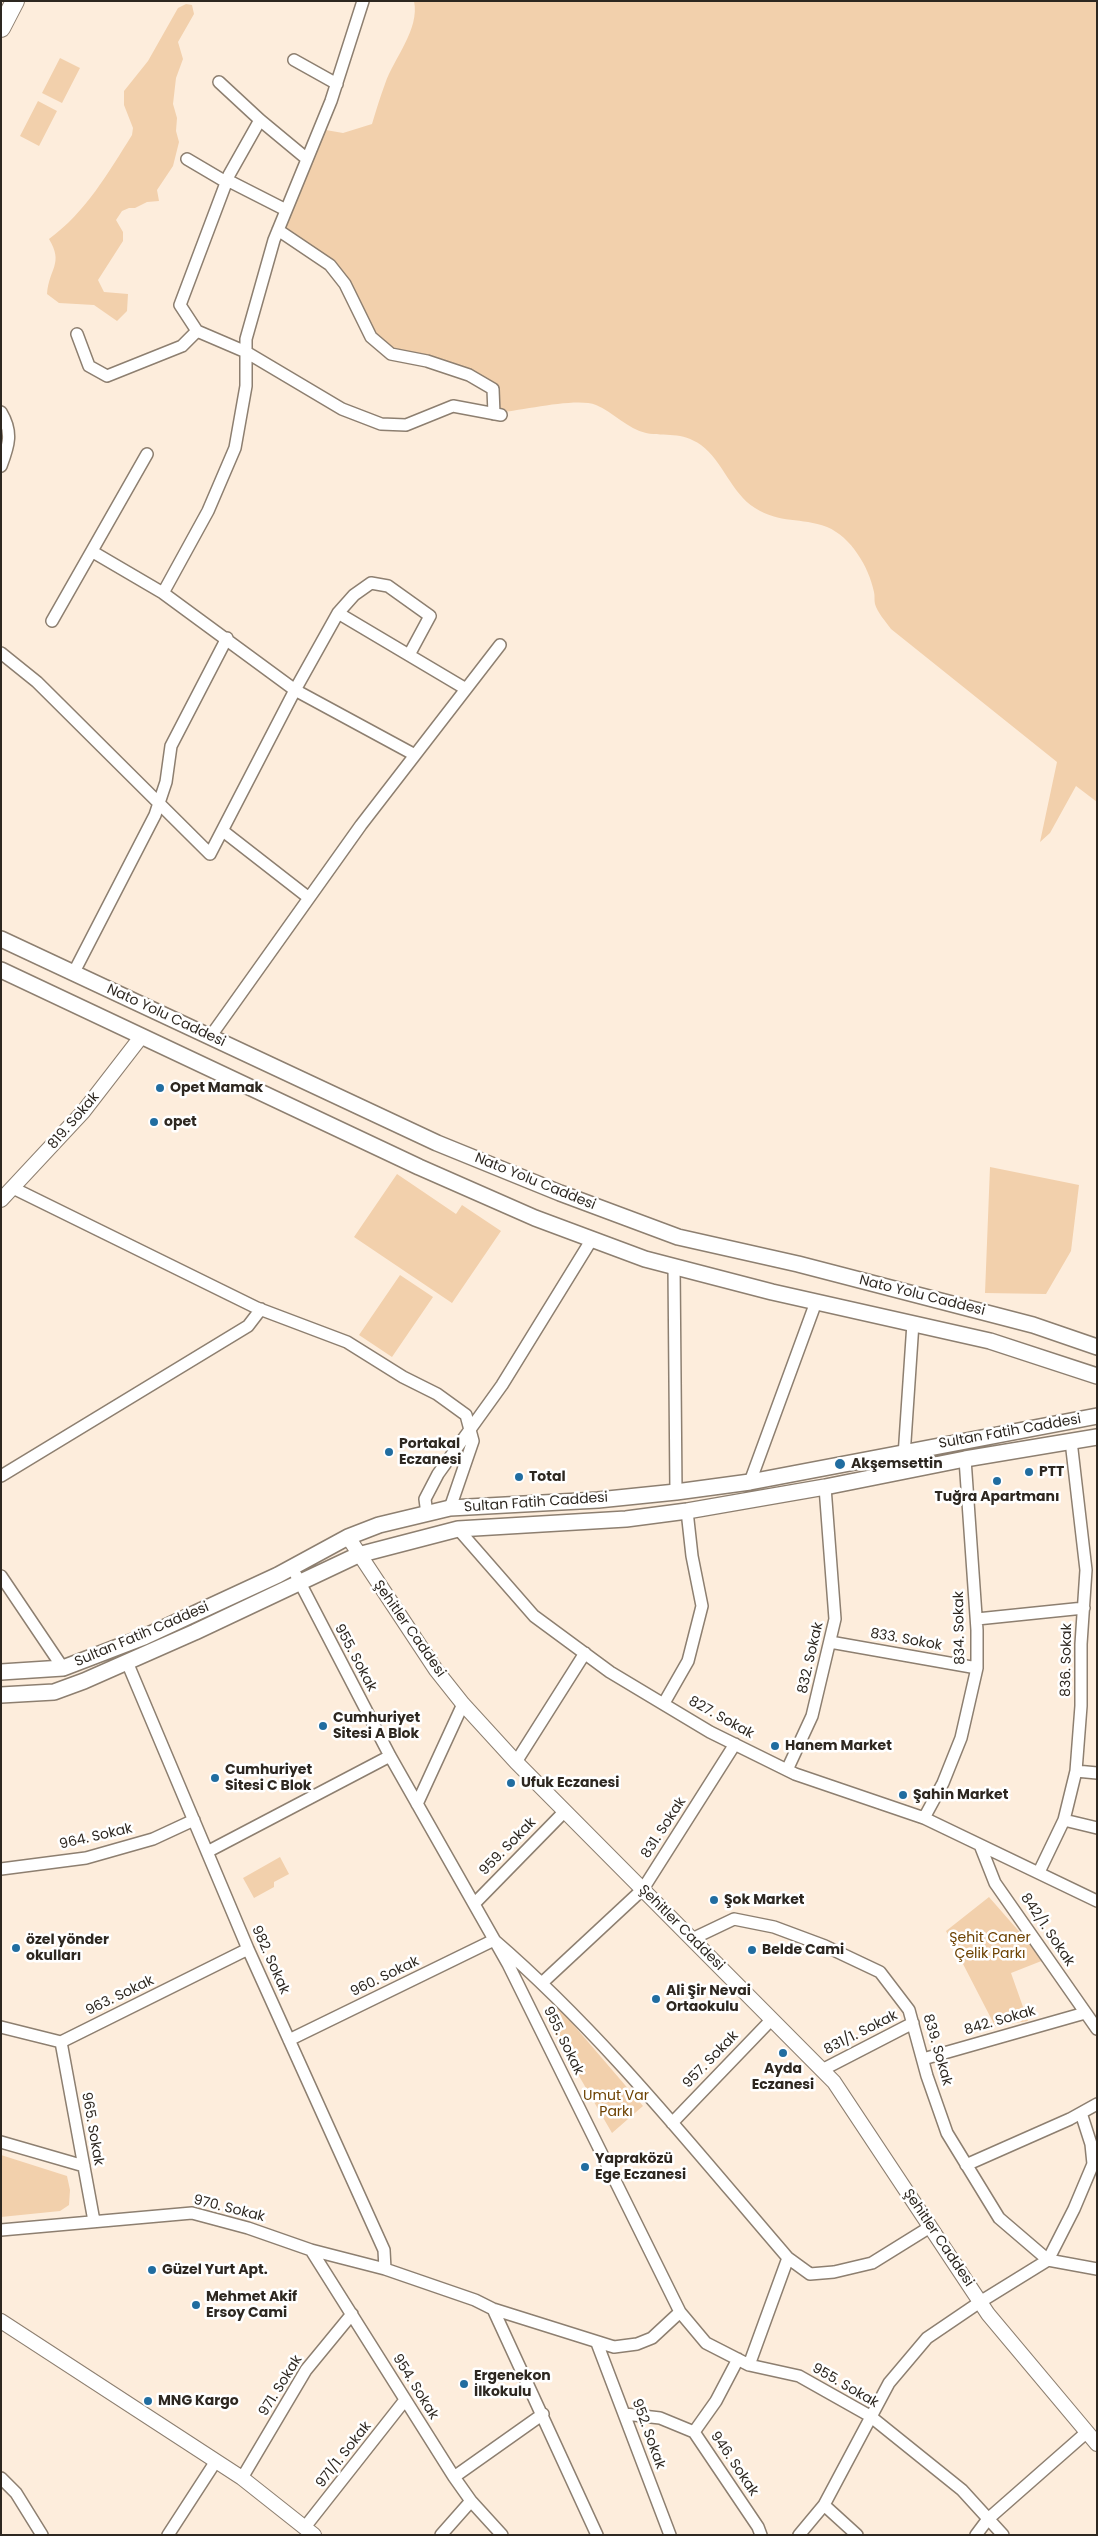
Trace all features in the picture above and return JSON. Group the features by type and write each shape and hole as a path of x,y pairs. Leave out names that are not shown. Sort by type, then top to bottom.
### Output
{"main road":[{"path":"1,28 15,1"},
{"name":"Nato Yolu Caddesi","path":"1,938 436,1143 560,1194 678,1237 798,1264 1024,1322 1097,1347"},
{"name":"Nato Yolu Caddesi","path":"1,970 419,1167 535,1218 646,1259 816,1302 990,1340 1097,1376"},
{"name":"Sultan Fatih Caddesi","path":"1,1672 63,1668 144,1637 292,1567 348,1538 380,1525 450,1508 598,1500 750,1482 1097,1416"},
{"name":"Sultan Fatih Caddesi","path":"1,1695 54,1692 127,1662 358,1555 458,1529 626,1519 687,1512 965,1459 1097,1437"}],"street":[{"path":"163,593 208,511 235,448 246,386 246,339 278,230 337,84 363,1"},
{"path":"294,60 337,84"},
{"path":"219,82 260,120 307,159"},
{"path":"260,120 227,181 180,305 196,331 246,352 342,409 381,424 406,425 452,406 497,414 493,389 469,376 427,362 391,354 371,337 346,284 330,265 278,230"},
{"path":"187,159 286,210"},
{"path":"77,334 89,366 107,376 182,346 196,331"},
{"path":"1,412 6,420 10,443 1,466"},
{"path":"52,621 93,552 147,454"},
{"path":"93,552 163,593 227,638 295,690 415,755"},
{"path":"1,653 37,682 210,854 295,690 338,613 354,595 371,583 388,586 430,616 409,655"},
{"path":"338,613 466,689"},
{"path":"74,972 160,805 166,782 171,746 227,638"},
{"path":"210,1037 309,898 415,755 500,645"},
{"path":"223,831 309,898"},
{"name":"819. Sokak","path":"1,1200 83,1112 141,1037"},
{"path":"12,1188 261,1309 347,1342 403,1377 437,1394 466,1415 471,1427 473,1441 450,1508"},
{"path":"427,1514 425,1499 438,1474 502,1385 592,1239"},
{"path":"674,1266 676,1492"},
{"path":"750,1482 816,1302"},
{"path":"1,1476 248,1326 261,1309"},
{"path":"903,1471 913,1323"},
{"name":"836. Sokak","path":"1039,1872 1064,1820 1076,1771 1086,1570 1071,1441"},
{"name":"834. Sokak","path":"924,1818 943,1784 960,1738 977,1668 977,1618 965,1459"},
{"name":"832. Sokak","path":"787,1770 812,1716 835,1619 825,1487"},
{"path":"664,1704 688,1661 702,1606 692,1556 687,1512"},
{"name":"827. Sokak","path":"458,1529 534,1616 610,1672 664,1704 787,1770 924,1818 1039,1872 1097,1902"},
{"name":"Şehitler Caddesi","path":"348,1538 436,1670 463,1704 516,1762 834,2082 980,2302 1097,2444"},
{"name":"955. Sokak","path":"292,1567 390,1756 494,1940 680,2312 706,2343 743,2362 799,2376 870,2416 962,2490 1002,2535"},
{"path":"1,1576 63,1668"},
{"path":"1085,1595 1097,1593"},
{"path":"977,1618 1084,1608"},
{"name":"833. Sokok","path":"830,1642 977,1668"},
{"path":"516,1762 585,1653"},
{"name":"982. Sokak","path":"127,1662 248,1949 384,2250 385,2269"},
{"path":"417,1804 463,1704"},
{"name":"831. Sokak","path":"543,1982 643,1889 736,1744"},
{"path":"207,1852 390,1756"},
{"path":"1076,1771 1097,1773"},
{"name":"959. Sokak","path":"474,1904 565,1811"},
{"name":"964. Sokak","path":"1,1870 86,1858 153,1839 194,1820"},
{"path":"1064,1820 1097,1828"},
{"name":"842/1. Sokak","path":"980,1845 995,1883 1097,2029"},
{"name":"839. Sokak","path":"692,1939 734,1919 774,1927 825,1946 880,1972 909,2010 947,2132 966,2165 999,2218 1048,2260"},
{"path":"494,1940 543,1982 672,2123 788,2258 810,2274 834,2272 872,2263 930,2227"},
{"name":"960. Sokak","path":"289,2040 494,1940"},
{"name":"963. Sokak","path":"61,2042 248,1949"},
{"name":"842. Sokak","path":"923,2059 1086,2013"},
{"name":"957. Sokak","path":"672,2123 772,2019"},
{"name":"831/1. Sokak","path":"822,2070 913,2023"},
{"path":"1,2027 61,2042"},
{"name":"965. Sokak","path":"61,2042 94,2221"},
{"path":"966,2165 1097,2104"},
{"path":"799,2535 824,2505 889,2383 927,2338 980,2302 1048,2260 1074,2209 1093,2164 1091,2144 1081,2113"},
{"path":"1,2142 84,2166"},
{"name":"970. Sokak","path":"1,2230 192,2213 248,2228 311,2250 385,2269 475,2300 493,2309 614,2347 637,2344 652,2338 680,2312"},
{"name":"954. Sokak","path":"311,2250 454,2477 471,2501 502,2535"},
{"name":"946. Sokak","path":"761,2535 758,2527 694,2432 743,2362 788,2258"},
{"path":"1048,2260 1097,2269"},
{"path":"493,2309 543,2414 597,2535"},
{"name":"971. Sokak","path":"242,2478 306,2370 352,2314"},
{"path":"1,2321 168,2432 242,2478 310,2531"},
{"name":"952. Sokak","path":"597,2343 670,2535"},
{"name":"971/1. Sokak","path":"310,2531 405,2400"},
{"path":"454,2477 543,2414"},
{"path":"625,2414 660,2418 694,2432"},
{"path":"976,2535 988,2519 1087,2432"},
{"path":"168,2535 216,2461"},
{"path":"1,2478 16,2493 42,2535"},
{"path":"441,2535 471,2501"},
{"path":"824,2505 857,2535"}],"green space":[{"path":"414,1 1097,1 1097,802 1076,786 1050,833 1040,842 1057,762 891,629 876,607 872,582 858,554 836,532 817,524 764,513 747,502 733,486 715,459 701,445 680,436 639,431 596,405 562,403 495,413 495,388 391,354 371,337 345,284 278,230 320,129 343,133 372,124 389,74 410,33 415,12"},
{"path":"186,4 192,5 194,14 178,42 183,59 176,78 173,104 177,118 176,131 179,142 173,166 157,190 159,201 147,202 135,208 122,211 116,220 123,232 123,241 98,280 104,292 128,294 127,311 117,321 94,305 59,303 47,294 55,261 55,254 49,239 74,217 85,204 132,135 133,128 124,105 124,91 148,61 178,8"},
{"path":"60,58 80,68 62,103 42,93"},
{"path":"38,101 57,111 39,146 20,136"},
{"path":"990,1167 1079,1185 1071,1251 1046,1294 985,1293"},
{"path":"397,1174 456,1214 462,1205 501,1231 452,1303 354,1237"},
{"path":"400,1275 433,1297 392,1357 359,1335"},
{"path":"280,1857 289,1874 274,1882 274,1887 254,1898 243,1878"},
{"name":"Şehit Caner Çelik Parkı","path":"989,1897 1044,1960 1011,1973 1028,2021 995,2026 946,1931"},
{"name":"Umut Var Parkı","path":"559,2008 643,2106 612,2133 546,2019"},
{"path":"1,2155 67,2176 70,2190 69,2205 60,2211 1,2217"}],"place":[{"name":"Opet Mamak","path":"160,1088"},
{"name":"opet","path":"154,1122"},
{"name":"Portakal Eczanesi","path":"389,1452"},
{"name":"Akşemsettin","path":"840,1464"},
{"name":"PTT","path":"1029,1472"},
{"name":"Total","path":"519,1477"},
{"name":"Tuğra Apartmanı","path":"997,1481"},
{"name":"Cumhuriyet Sitesi A Blok","path":"323,1726"},
{"name":"Hanem Market","path":"775,1746"},
{"name":"Cumhuriyet Sitesi C Blok","path":"215,1778"},
{"name":"Ufuk Eczanesi","path":"511,1783"},
{"name":"Şahin Market","path":"903,1795"},
{"name":"Şok Market","path":"714,1900"},
{"name":"özel yönder okulları","path":"16,1948"},
{"name":"Belde Cami","path":"752,1950"},
{"name":"Ali Şir Nevai Ortaokulu","path":"656,1999"},
{"name":"Ayda Eczanesi","path":"783,2053"},
{"name":"Yapraközü Ege Eczanesi","path":"585,2167"},
{"name":"Güzel Yurt Apt.","path":"152,2270"},
{"name":"Mehmet Akif Ersoy Cami","path":"196,2305"},
{"name":"Ergenekon İlkokulu","path":"464,2384"},
{"name":"MNG Kargo","path":"148,2401"}]}
